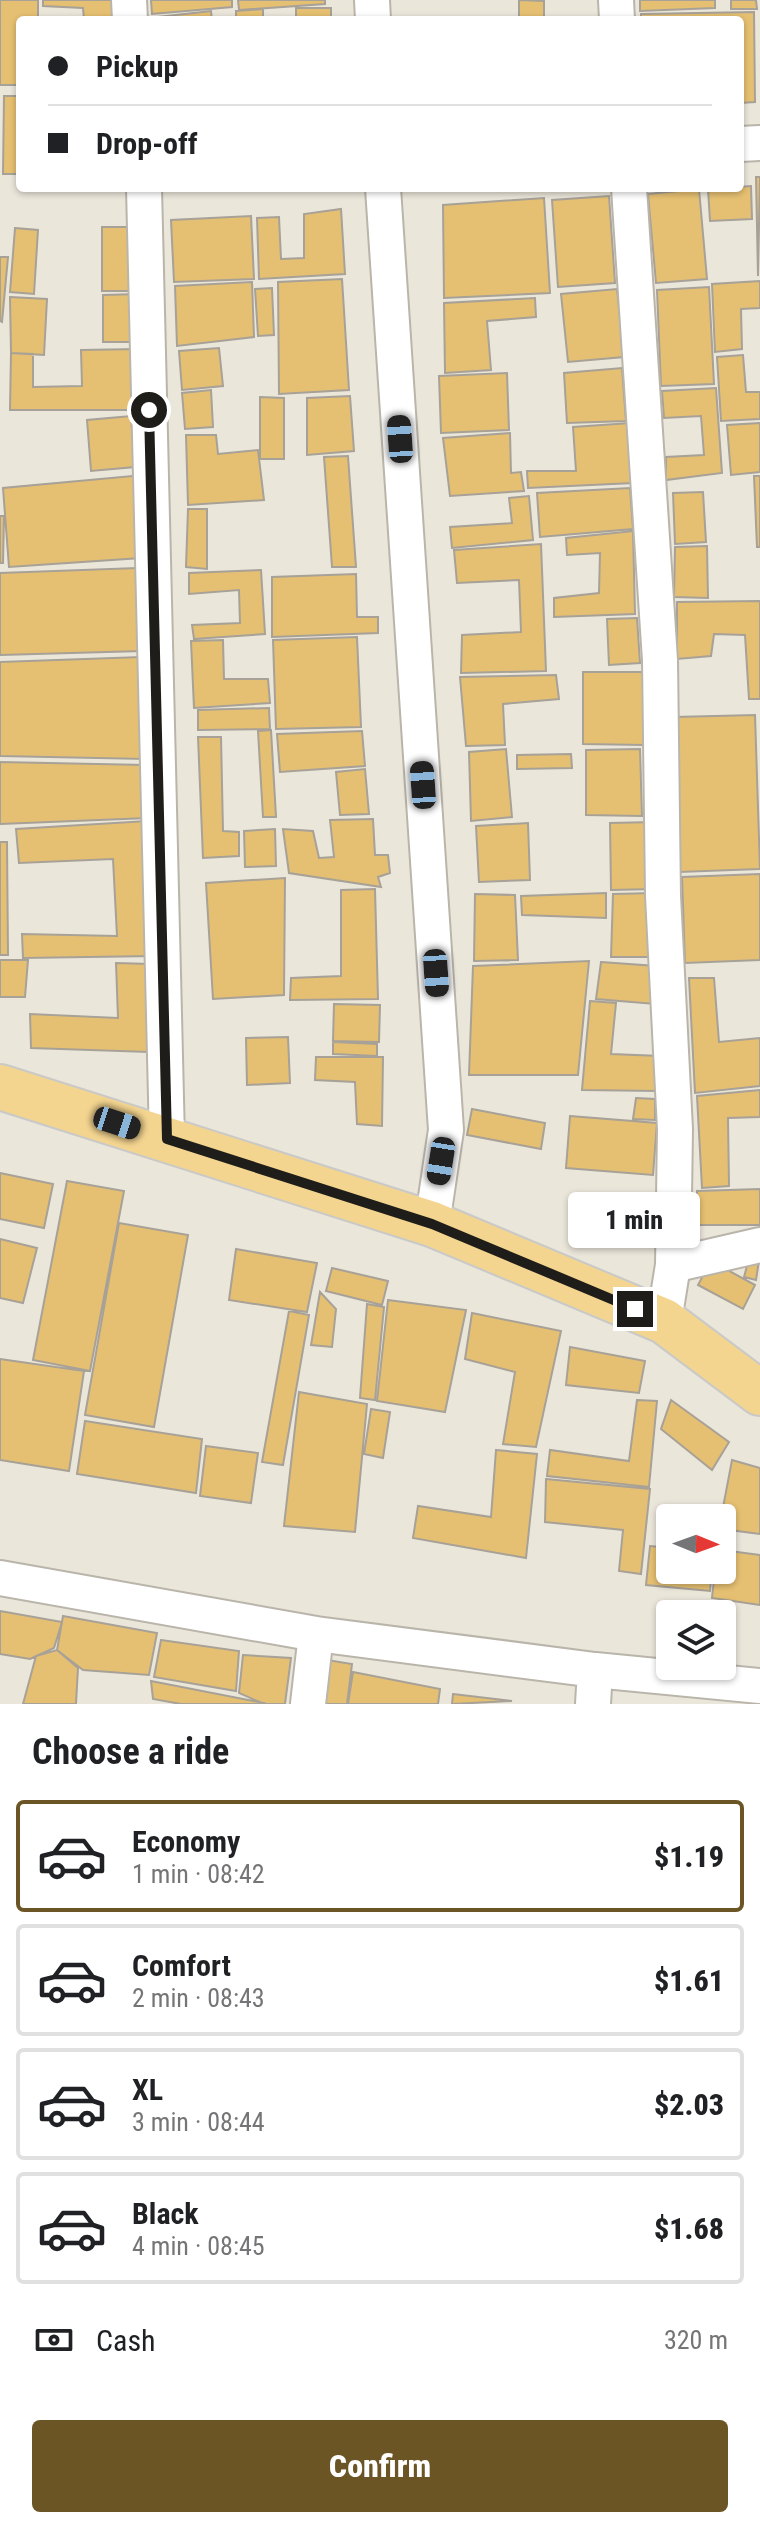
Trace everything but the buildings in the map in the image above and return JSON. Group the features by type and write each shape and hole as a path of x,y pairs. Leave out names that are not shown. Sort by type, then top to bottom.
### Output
{"main road":[{"path":"0,1087 432,1224 664,1321 760,1393"}],"street":[{"path":"144,192 167,1139"},
{"path":"383,192 446,1130 432,1224"},
{"path":"629,192 660,660 663,896 675,1129 673,1265 664,1321"},
{"path":"673,1265 760,1245"},
{"path":"0,1578 316,1634 595,1670 760,1686"},
{"path":"308,1704 316,1634"},
{"path":"593,1704 595,1670"}],"route":[{"path":"149,410 167,1139 432,1224 635,1309"}]}
